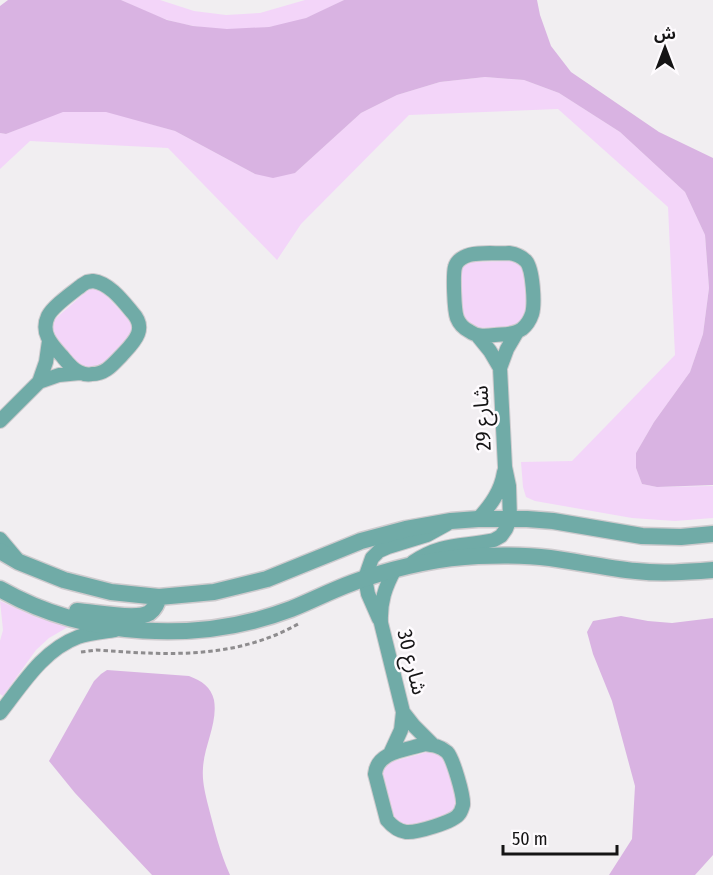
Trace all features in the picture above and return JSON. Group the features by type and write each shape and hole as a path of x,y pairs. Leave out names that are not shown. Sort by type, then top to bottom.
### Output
{"street":[{"name":"شارع 29","path":"500,368 477,335 469,332 457,319 455,267 465,256 509,253 517,255 524,259 531,274 533,310 528,323 517,332 507,349 500,368 510,519"},
{"path":"0,421 39,382 59,375 100,374 108,370 135,341 139,328 134,314 105,285 93,281 87,282 51,311 45,326 49,341 72,368 80,373"},
{"path":"477,335 502,335 517,332"},
{"path":"39,382 49,341"},
{"name":"شارع 29","path":"478,519 499,490 505,467"},
{"path":"402,567 445,546 494,540 501,536 510,519"},
{"path":"0,551 19,562 63,580 111,592 159,597 214,592 267,579 361,542 405,529 451,521 510,519 553,521 642,536 681,537 713,534"},
{"path":"365,578 372,558 378,550 427,535 451,521"},
{"path":"0,539 19,562"},
{"path":"0,589 49,612 122,628 165,632 207,629 249,622 290,609 365,578 402,567 478,556 549,558 637,571 713,570"},
{"name":"شارع 30","path":"381,622 383,595 388,582 402,567"},
{"name":"شارع 30","path":"365,578 371,601 381,622 403,712 434,745 448,753 463,799 463,806 455,818 413,832 398,830 387,820 375,774 379,762 390,754 398,738 403,712"},
{"path":"49,612 86,611 138,616 150,612 159,597"},
{"path":"0,712 43,660 60,646 78,637 122,628"},
{"path":"390,754 425,744 434,745"}],"shaded area":[{"path":"8,0 121,0 167,20 193,26 227,29 269,27 306,18 344,0 537,0 551,46 571,72 659,132 713,158 713,485 657,487 642,484 636,468 636,453 654,422 690,372 703,334 709,288 705,235 685,192 620,132 559,93 524,80 485,77 440,82 397,95 361,113 295,173 273,178 255,174 175,131 106,112 63,112 6,134 0,133 0,6"},
{"path":"121,0 160,0 194,11 226,15 260,13 305,0 344,0 290,23 237,30 185,24 162,18"},
{"path":"485,77 524,80 559,93 620,132 685,192 705,235 709,288 703,334 690,372 654,422 636,453 636,468 642,484 657,487 713,486 713,518 675,521 632,518 535,501 526,497 521,462 572,461 675,355 668,207 558,109 409,115 301,224 277,260 168,148 30,141 0,169 0,133 6,134 63,111 106,111 175,131 255,174 295,173 361,113 397,95 440,82"},
{"path":"512,261 521,265 526,273 527,316 515,327 472,328 463,322 459,272 461,268 472,262"},
{"path":"89,289 102,291 134,328 134,334 100,368 83,368 52,336 51,324"},
{"path":"0,601 36,617 68,627 49,638 36,650 3,696 0,694 0,641 3,630"},
{"path":"621,616 672,623 713,618 713,855 695,875 609,875 632,839 635,786 612,701 593,654 587,632 593,621"},
{"path":"107,670 189,676 202,682 211,691 215,709 204,760 203,782 223,858 230,875 152,875 75,793 49,761 94,681"},
{"path":"431,751 437,752 445,759 458,802 453,812 447,815 403,826 393,818 381,776 382,771 391,762"}]}
